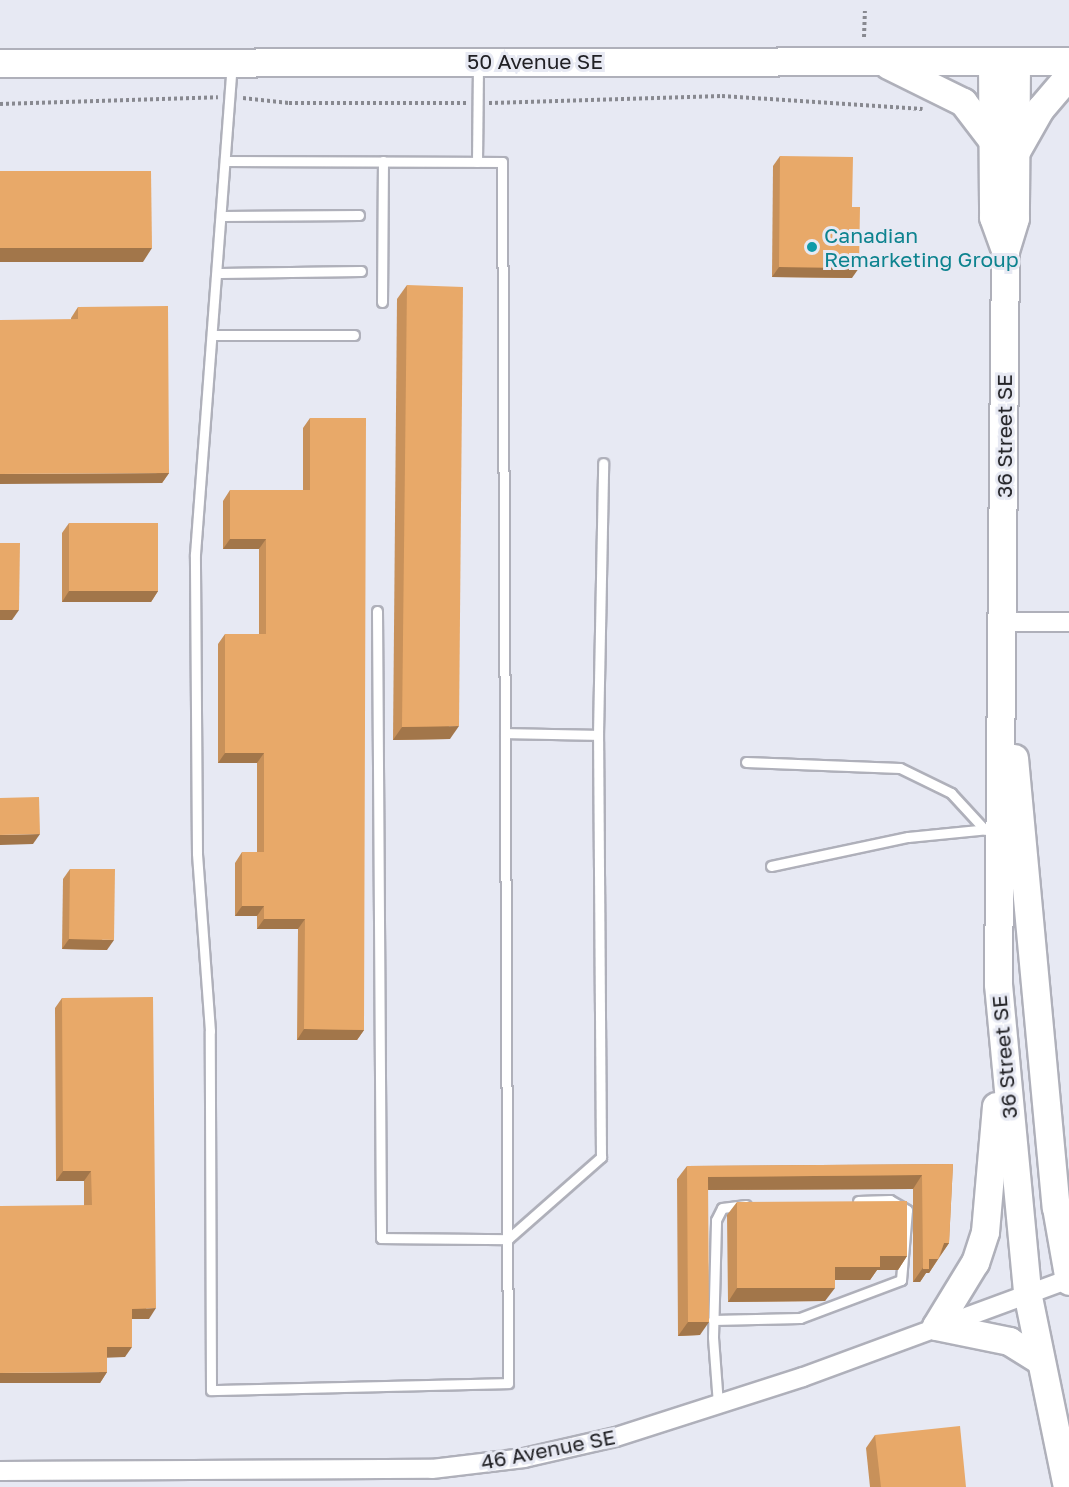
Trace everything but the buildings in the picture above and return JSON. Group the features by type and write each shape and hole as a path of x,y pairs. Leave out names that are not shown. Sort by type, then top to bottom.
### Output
{"street":[{"path":"879,61 963,102 1004,147 1040,110 1069,75"},
{"name":"36 Street SE","path":"1004,61 1004,147 1015,218 1005,250 1003,622 991,829 998,984 1027,1292 1039,1360 1068,1487"},
{"name":"50 Avenue SE","path":"0,63 1069,61"},
{"name":"36 Street SE","path":"1003,622 1069,1280"},
{"path":"1003,622 1069,622"},
{"path":"1004,1054 985,1232 975,1262 936,1326 1010,1341 1039,1360"},
{"name":"46 Avenue SE","path":"0,1471 432,1469 524,1458 616,1437 718,1404 1027,1292 1069,1280"}],"lane":[{"path":"477,162 478,61"},
{"path":"228,161 502,162 508,1383 211,1390 210,1031 197,853 195,554 216,335 232,62"},
{"path":"382,302 383,161"},
{"path":"223,216 359,215"},
{"path":"220,273 361,271"},
{"path":"216,335 354,335"},
{"path":"377,611 381,1238 508,1239 601,1157 598,735 603,463"},
{"path":"505,733 598,735"},
{"path":"746,762 900,768 951,793 991,829"},
{"path":"771,866 908,837 991,829"},
{"path":"713,1320 800,1318 901,1280 909,1217 904,1204 844,1202"},
{"path":"718,1404 713,1320 717,1214 728,1206 763,1205"}],"path":[{"path":"864,37 865,11"}],"place":[{"name":"Canadian Remarketing Group","path":"812,247"}]}
